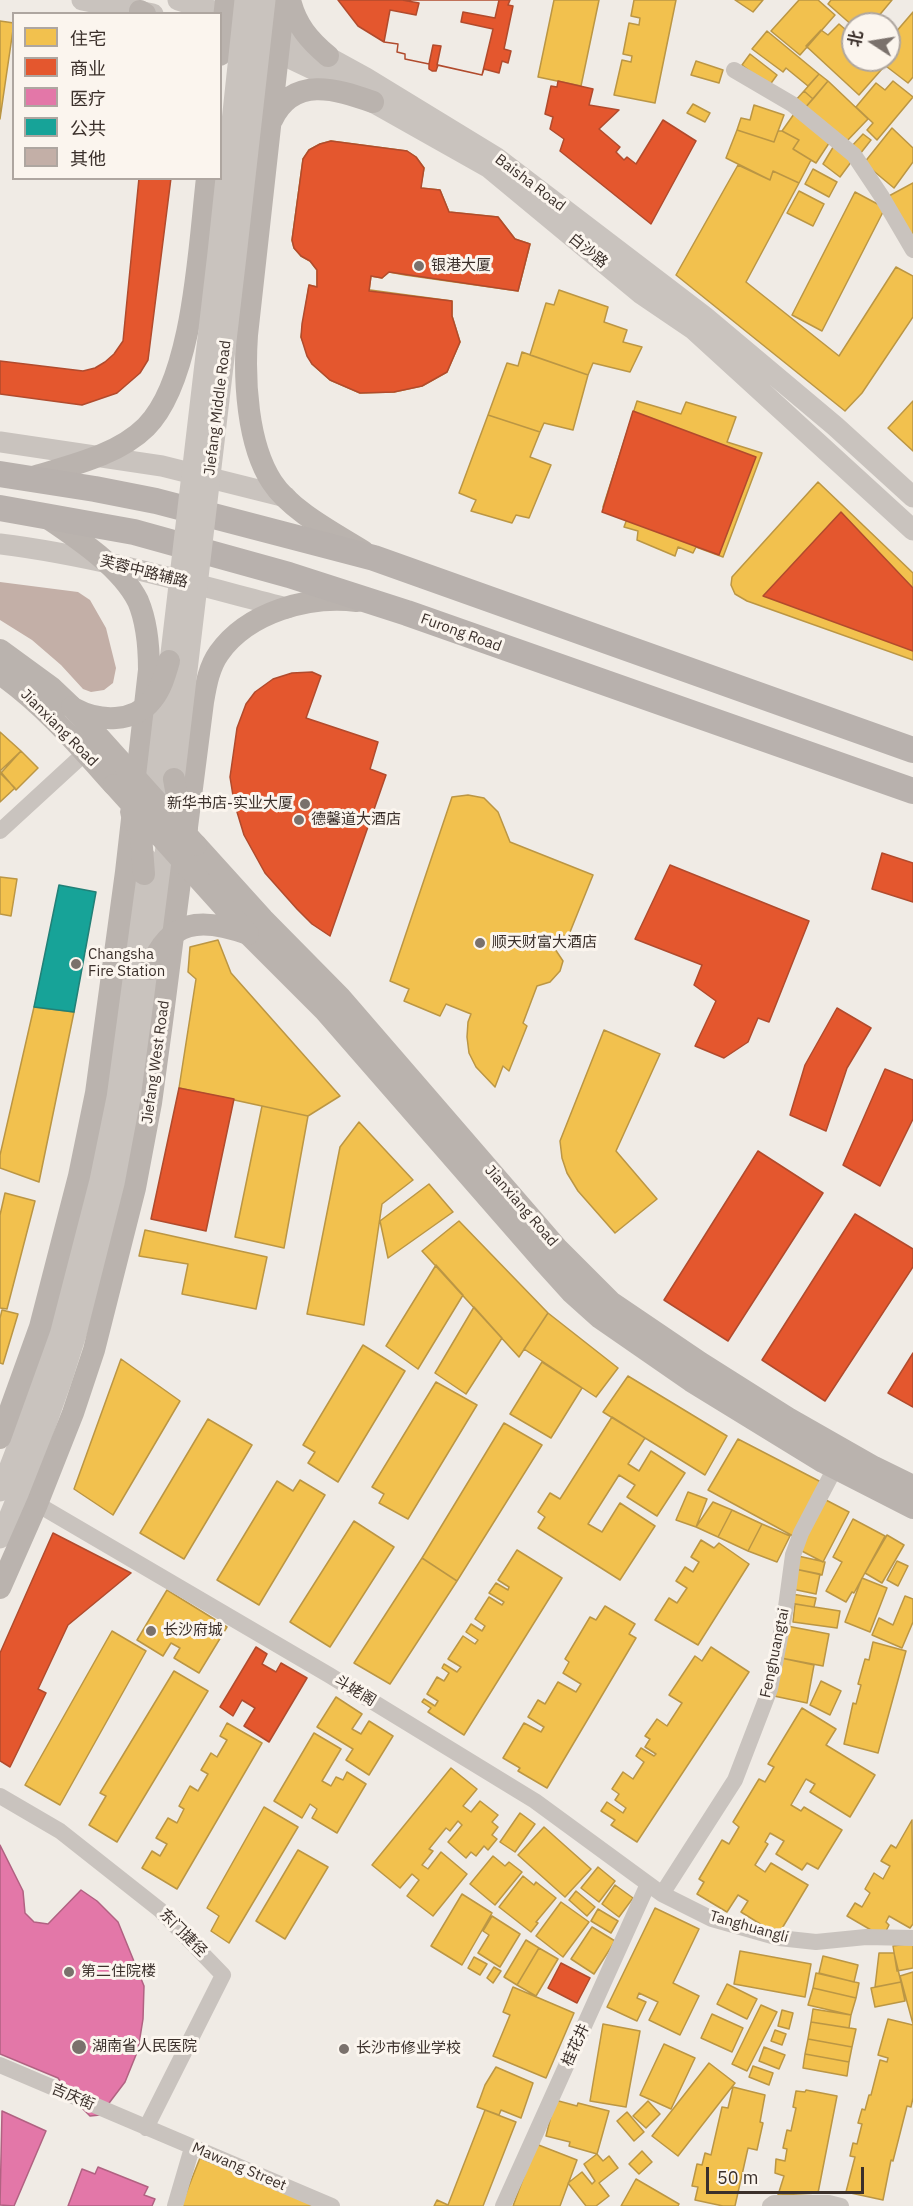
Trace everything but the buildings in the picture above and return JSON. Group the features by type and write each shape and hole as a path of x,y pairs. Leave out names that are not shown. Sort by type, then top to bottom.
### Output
{"main road":[{"name":"Jiefang Middle Road","path":"284,0 245,363 247,401 261,460 272,483 317,522 374,558"},
{"path":"290,0 293,13 301,29 312,43 328,56"},
{"path":"222,38 224,19"},
{"path":"271,124 276,112 286,100 300,91 316,88 373,102"},
{"path":"30,478 97,455 125,442 145,428 158,412 167,396 184,344 191,313 207,180"},
{"path":"0,474 156,501 374,558 913,750"},
{"name":"Furong Road","path":"0,508 134,532 227,557 375,603 913,791"},
{"path":"0,1438 40,1328 79,1176 96,1093 126,872 149,670 149,650 144,621 138,602 127,585 105,563 66,531 42,515"},
{"name":"Jiefang West Road","path":"0,1588 37,1504 73,1413 94,1350 135,1188 154,1080 193,771 207,682 218,654 230,639 246,625 266,615 314,601 346,599 375,603"},
{"name":"Jianxiang Road","path":"0,650 52,688 154,798 166,843 248,934 325,1011 571,1292 600,1318 691,1381 835,1468 913,1508"},
{"path":"72,708 99,718 112,718 138,712 152,700 159,689 169,661"},
{"name":"Jianxiang Road","path":"0,674 38,704 114,785"},
{"path":"174,779 178,807 196,845"},
{"path":"114,785 160,820"},
{"path":"114,785 136,821 143,849 144,874"},
{"name":"Jianxiang Road","path":"160,820 196,845 263,919 340,997 557,1248 611,1302 788,1418 874,1467 913,1486"},
{"path":"150,969 165,940 190,926 203,923 248,934"}],"street":[{"path":"82,0 141,12"},
{"name":"Baisha Road","path":"178,0 207,12"},
{"name":"Jiefang Middle Road","path":"154,798 218,254 245,0"},
{"name":"Jiefang Middle Road","path":"160,820 174,779 265,0"},
{"name":"Baisha Road","path":"224,19 280,42 328,56 497,158 704,316 835,426 913,496"},
{"name":"白沙路","path":"280,42 322,74 488,167 640,293 693,329 913,530"},
{"path":"734,70 792,104 854,155 913,250"},
{"path":"0,442 162,466 286,497"},
{"name":"芙蓉中路辅路","path":"0,544 41,549 105,563 287,608"},
{"path":"0,831 85,753"},
{"path":"0,1491 43,1379 76,1266 97,1181 114,1096 144,874 160,820"},
{"name":"Jiefang West Road","path":"0,1538 54,1407 74,1343 115,1185 130,1110 166,843"},
{"name":"Fenghuangtai","path":"655,1889 735,1780 770,1689 786,1607 793,1555 801,1533 835,1468"},
{"name":"斗姥阁","path":"37,1504 336,1680 535,1801 655,1889"},
{"name":"东门捷径","path":"0,1796 60,1831 160,1910 223,1975 146,2128"},
{"name":"Tanghuangli","path":"655,1889 712,1918 779,1938 816,1942 866,1937 913,1938"},
{"name":"桂花井","path":"503,2206 655,1889"},
{"name":"吉庆街","path":"0,2065 146,2128"},
{"name":"Mawang Street","path":"146,2128 332,2206"},
{"path":"175,2206 192,2148"},
{"path":"770,2206 774,2203 841,2206"}],"place":[{"name":"银港大厦","path":"419,266"},
{"name":"新华书店-实业大厦","path":"305,804"},
{"name":"德馨道大酒店","path":"299,820"},
{"name":"顺天财富大酒店","path":"480,943"},
{"name":"Changsha Fire Station","path":"76,964"},
{"name":"长沙府城","path":"151,1631"},
{"name":"第二住院楼","path":"69,1972"},
{"name":"湖南省人民医院","path":"79,2047"},
{"name":"长沙市修业学校","path":"344,2049"}]}
